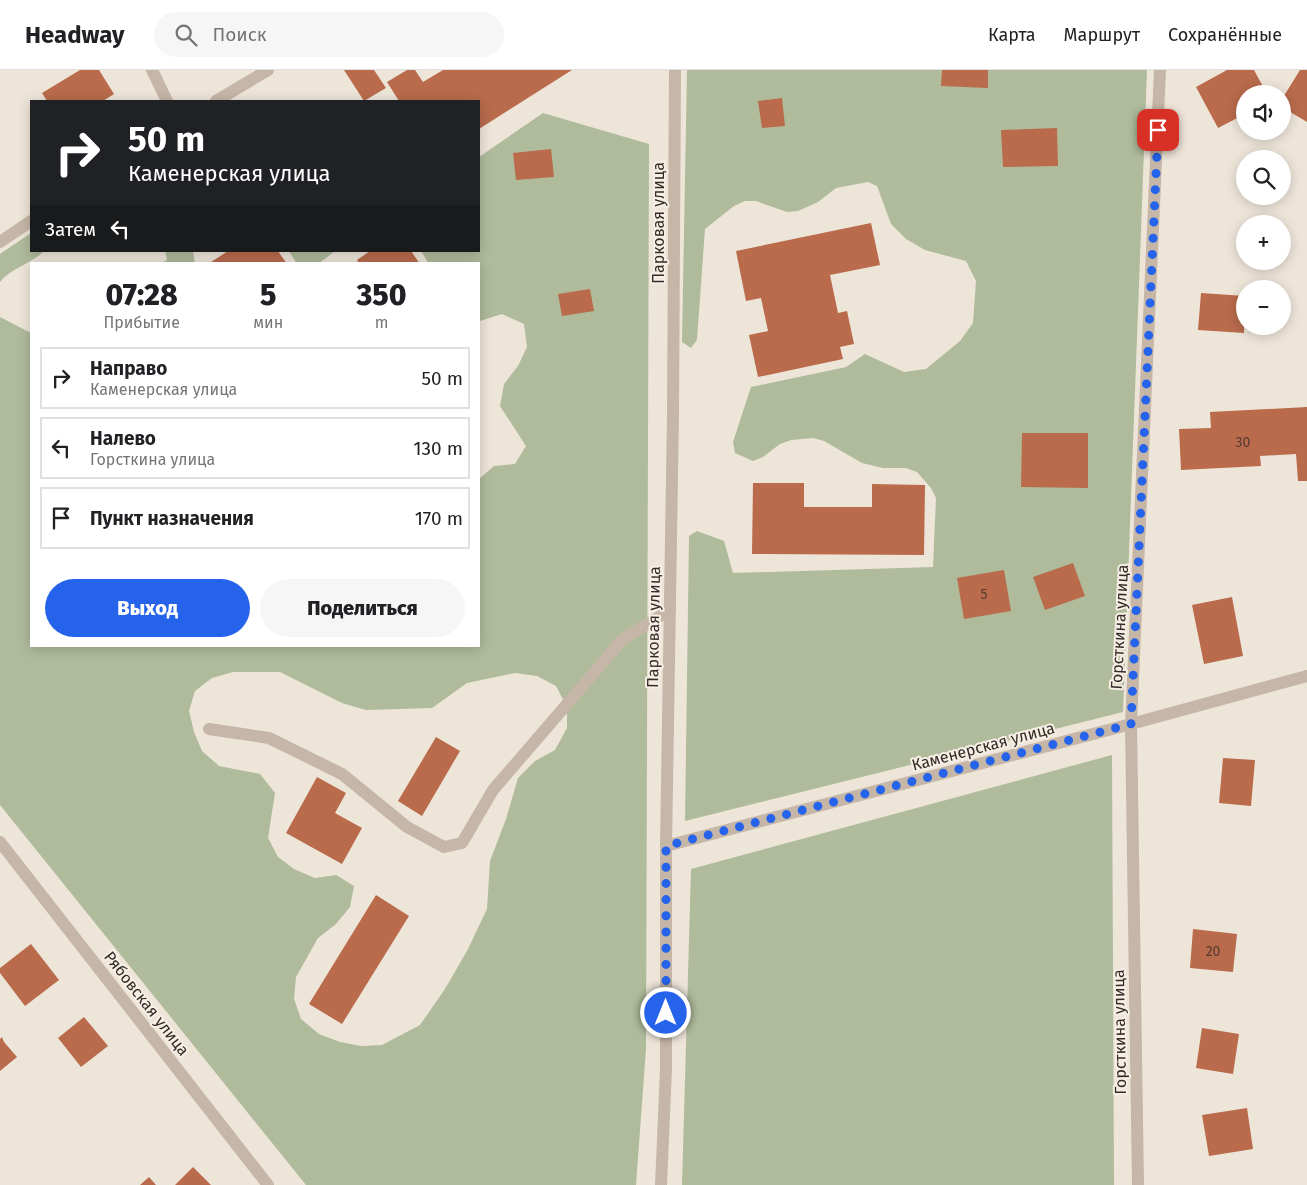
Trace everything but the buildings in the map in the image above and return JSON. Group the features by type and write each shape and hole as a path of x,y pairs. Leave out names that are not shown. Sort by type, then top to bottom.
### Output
{"street":[{"path":"152,70 167,100"},
{"path":"218,100 268,70"},
{"name":"Парковая улица","path":"661,1185 666,1069 666,846 673,415 675,70"},
{"name":"Горсткина улица","path":"1138,1185 1131,724 1160,70"},
{"path":"0,242 30,222"},
{"path":"209,729 269,738 342,774 408,827 444,847 462,843 493,790 623,639 670,610"},
{"name":"Каменерская улица","path":"666,846 1307,676"},
{"name":"Рябовская улица","path":"0,842 268,1185"}],"green space":[{"path":"687,70 1147,70 1123,712 685,821 689,536 697,531 724,541 733,573 933,567 936,498 931,488 917,472 906,468 883,468 862,463 824,441 813,438 791,440 780,444 763,457 753,461 735,453 733,442 751,387 846,367 865,354 904,372 926,369 960,341 973,323 976,281 966,261 925,250 906,239 891,224 877,186 868,182 836,188 818,202 798,211 787,212 756,201 745,201 734,206 705,229 697,340 691,348 682,342"},
{"path":"543,113 649,144 646,1049 636,1185 306,1185 0,805 0,317 30,332 30,647 480,647 480,478 494,466 515,464 526,446 500,406 504,384 518,366 527,347 524,324 502,314 480,321 480,262 428,262 422,252 480,252 480,156","holes":["233,672 280,672 342,703 366,710 432,708 467,683 515,673 537,676 556,686 567,707 567,728 555,750 535,761 518,778 506,819 490,861 487,909 468,949 445,989 420,1025 382,1045 361,1046 340,1042 319,1034 301,1019 294,999 296,977 318,938 336,924 350,907 354,886 336,875 315,878 294,869 278,857 268,838 275,793 260,774 219,766 202,751 194,732 189,711 195,691 212,678"]},
{"path":"30,234 30,252 43,252 10,273 0,282 0,254"},
{"path":"165,252 193,252 195,262 163,262 167,260"},
{"path":"290,252 334,252 321,262 296,262"},
{"path":"1112,755 1114,1185 682,1185 691,869"}],"route":[{"path":"666,1013 666,846 1131,724 1158,130"}]}
